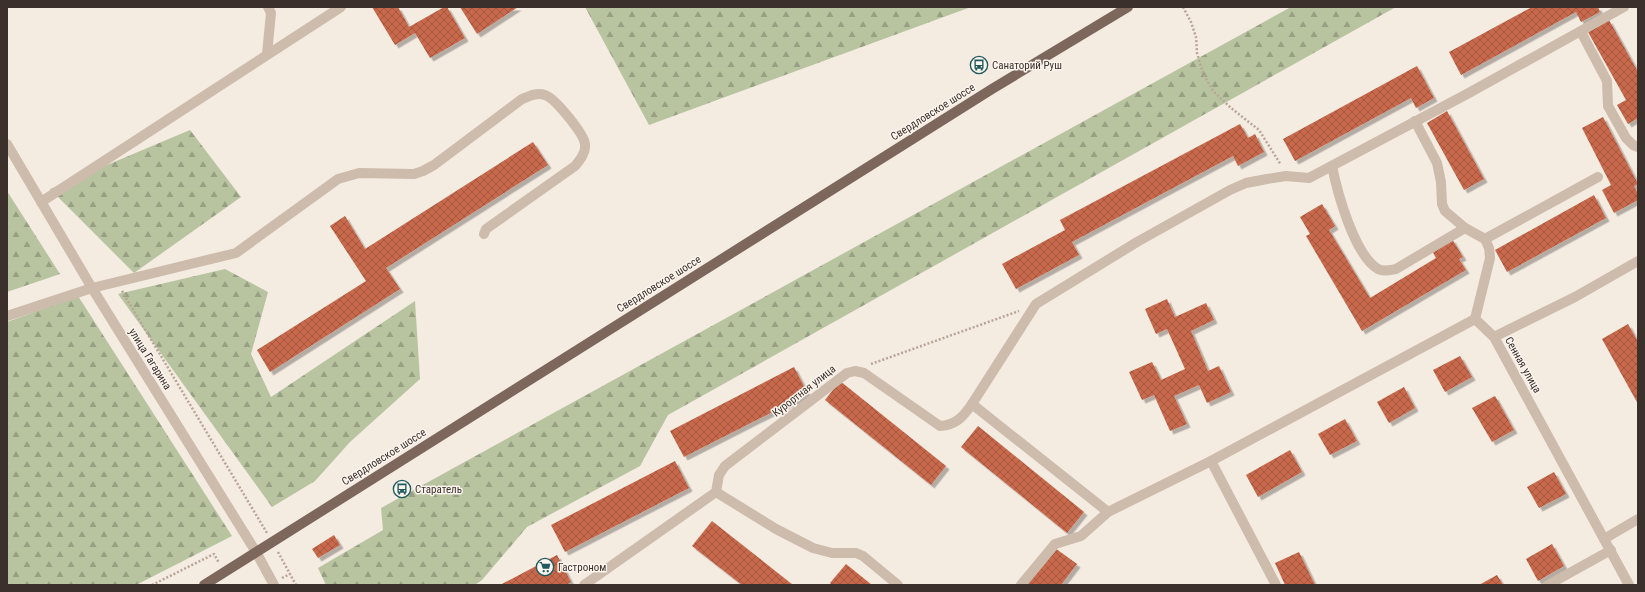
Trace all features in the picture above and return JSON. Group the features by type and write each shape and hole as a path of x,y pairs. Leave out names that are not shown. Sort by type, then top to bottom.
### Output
{"main road":[{"name":"Свердловское шоссе","path":"204,585 992,89 1125,8"}],"street":[{"path":"267,54 271,13 268,7"},
{"path":"41,202 341,7"},
{"path":"1108,512 972,404 1036,304 1137,242 1230,190 1253,182 1286,176 1309,178 1581,32 1624,7"},
{"path":"1581,32 1607,81 1608,106 1626,138 1633,145 1638,147"},
{"path":"7,316 92,288 236,253 338,179 359,173 414,174 434,165 522,99 532,94 544,94 554,99 583,136 586,145 584,154 576,166 486,229 484,234"},
{"path":"1021,585 1055,544 1081,536 1108,512 1211,461 1475,319 1490,258 1489,248 1485,239 1465,228 1450,216 1442,204 1441,182 1437,163 1415,121"},
{"name":"улица Гагарина","path":"7,144 92,288 256,552 274,585"},
{"path":"1332,166 1338,193 1347,218 1369,260 1379,269 1388,271 1396,269 1465,228"},
{"path":"1485,239 1598,177"},
{"path":"1494,337 1575,297 1638,261"},
{"name":"Сенная улица","path":"1475,319 1494,337 1629,585"},
{"name":"Курортная улица","path":"716,492 720,475 725,466 847,373 855,371 864,373 940,426 949,425 962,418 972,404"},
{"path":"1211,461 1276,585"},
{"path":"584,585 716,492 776,529 813,548 832,553 856,553 863,556 898,585"},
{"path":"1604,539 1638,519"},
{"path":"1548,585 1611,550"}],"path":[{"path":"1183,7 1191,22 1196,37 1197,53 1203,73 1213,91 1231,108 1259,130 1269,143 1286,176"},
{"path":"117,282 272,542 296,585"},
{"path":"869,365 1036,304"},
{"path":"152,585 214,554 224,572"}],"green space":[{"path":"585,7 971,7 649,125"},
{"path":"1291,7 1396,7 668,415 640,466 527,527 482,580 475,585 326,585 318,568 383,530 381,508"},
{"path":"190,130 241,197 134,273 50,189"},
{"path":"7,191 60,274 7,292"},
{"path":"225,269 268,292 251,354 271,397 415,301 420,379 350,442 315,481 272,507 118,294"},
{"path":"78,296 232,536 136,585 7,585 7,322"}],"building":[{"path":"372,7 398,7 409,27 444,7 447,7 465,38 430,58 415,33 395,45"},
{"path":"460,7 518,7 477,34"},
{"path":"1532,7 1598,7 1600,12 1581,22 1576,12 1461,75 1449,52"},
{"path":"1609,20 1638,72 1638,118 1628,124 1617,105 1626,100 1588,32"},
{"path":"1417,66 1434,98 1416,108 1411,98 1295,161 1283,139"},
{"path":"1447,111 1484,179 1464,190 1427,123"},
{"path":"1603,117 1638,184 1634,186 1638,194 1638,200 1614,213 1602,190 1611,185 1582,128"},
{"path":"1240,124 1248,138 1255,134 1264,152 1238,166 1233,156 1072,242 1079,255 1016,289 1002,264 1065,230 1060,220"},
{"path":"533,142 548,165 386,268 400,289 270,372 257,350 366,281 330,226 345,216 365,249"},
{"path":"1594,195 1606,218 1507,272 1495,250"},
{"path":"1322,204 1335,226 1329,230 1370,298 1436,258 1432,251 1452,239 1463,257 1459,259 1466,270 1362,331 1306,236 1310,234 1300,217"},
{"path":"1167,299 1175,317 1206,303 1214,320 1191,331 1208,371 1219,366 1231,392 1207,403 1199,385 1174,396 1187,424 1170,431 1154,395 1142,400 1129,372 1152,362 1161,380 1185,369 1167,329 1156,334 1145,309"},
{"path":"1628,324 1638,342 1638,404 1602,339"},
{"path":"1460,356 1472,377 1445,392 1433,370"},
{"path":"794,367 808,394 684,457 670,431"},
{"path":"840,381 946,466 931,485 825,400"},
{"path":"1404,387 1415,408 1389,423 1377,402"},
{"path":"1495,396 1514,430 1492,442 1472,408"},
{"path":"1345,419 1357,441 1330,455 1318,434"},
{"path":"978,426 1084,512 1067,533 961,447"},
{"path":"1290,450 1302,472 1258,497 1246,475"},
{"path":"675,461 689,488 565,552 551,525"},
{"path":"1554,472 1566,494 1539,508 1527,487"},
{"path":"712,521 793,585 742,585 692,546"},
{"path":"334,535 340,545 318,558 312,549"},
{"path":"1552,544 1564,566 1538,581 1526,559"},
{"path":"1055,548 1077,564 1061,585 1027,585"},
{"path":"1299,552 1315,585 1285,585 1275,563"},
{"path":"557,555 571,582 566,585 500,585"},
{"path":"846,564 872,585 832,585 830,583"},
{"path":"1497,575 1503,585 1479,585"}],"place":[{"name":"Санаторий Руш","path":"979,65"},
{"name":"Старатель","path":"402,489"},
{"name":"Гастроном","path":"545,567"}]}
